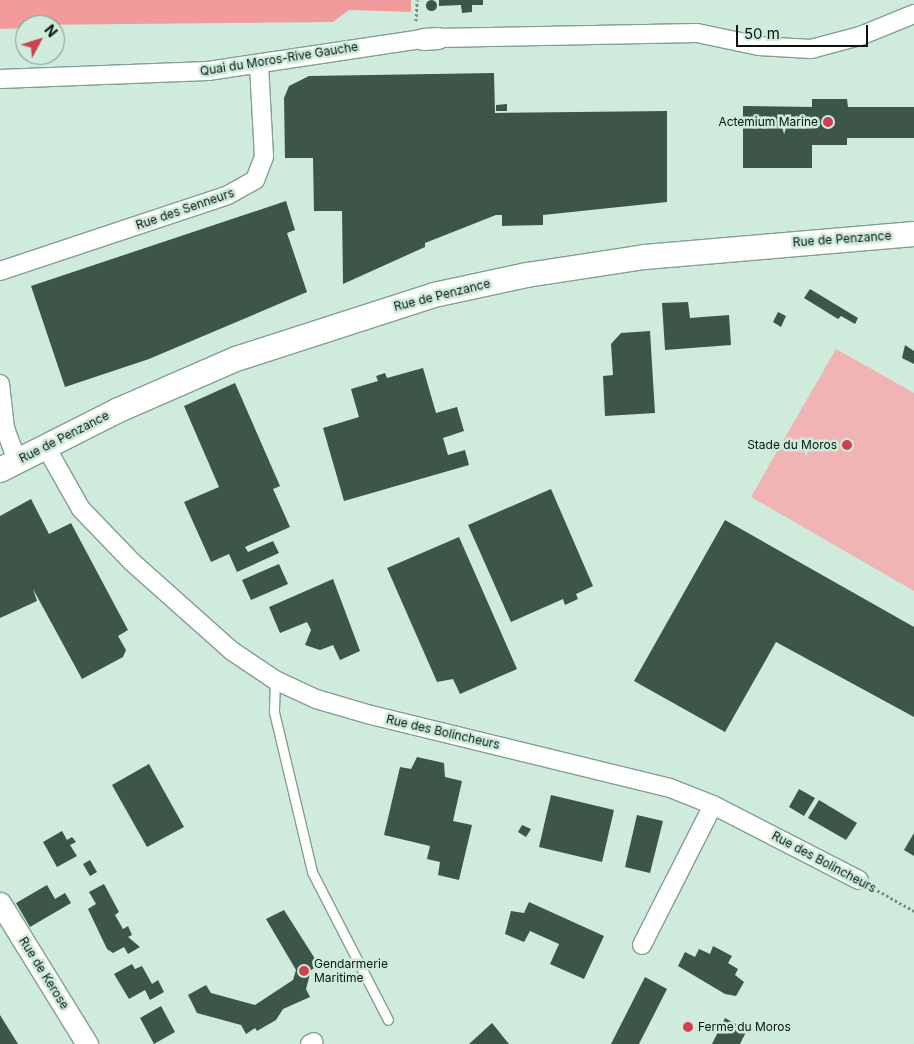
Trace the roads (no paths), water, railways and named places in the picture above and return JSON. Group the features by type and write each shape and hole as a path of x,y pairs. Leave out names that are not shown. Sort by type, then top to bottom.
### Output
{"main road":[{"name":"Rue de Penzance","path":"8,466 46,446 236,359 434,295 527,275 645,257 914,234"}],"street":[{"name":"Quai du Moros-Rive Gauche","path":"0,79 131,76 259,64 431,39 696,34 758,46 810,49 860,36 914,14"},
{"name":"Rue des Senneurs","path":"0,271 228,196 255,180 264,158 259,64"},
{"path":"0,384 8,466"},
{"name":"Rue des Bolincheurs","path":"46,446 81,509 132,562 232,651 275,680 316,699 632,777 713,804 859,880"},
{"path":"642,945 713,804"},
{"name":"Rue de Kerose","path":"0,903 87,1044"}],"lane":[{"path":"275,680 274,712 312,872 388,1020"}],"place":[{"name":"Actemium Marine","path":"828,122"},
{"name":"Stade du Moros","path":"847,445"},
{"name":"Gendarmerie Maritime","path":"304,971"},
{"name":"Ferme du Moros","path":"688,1027"}]}
